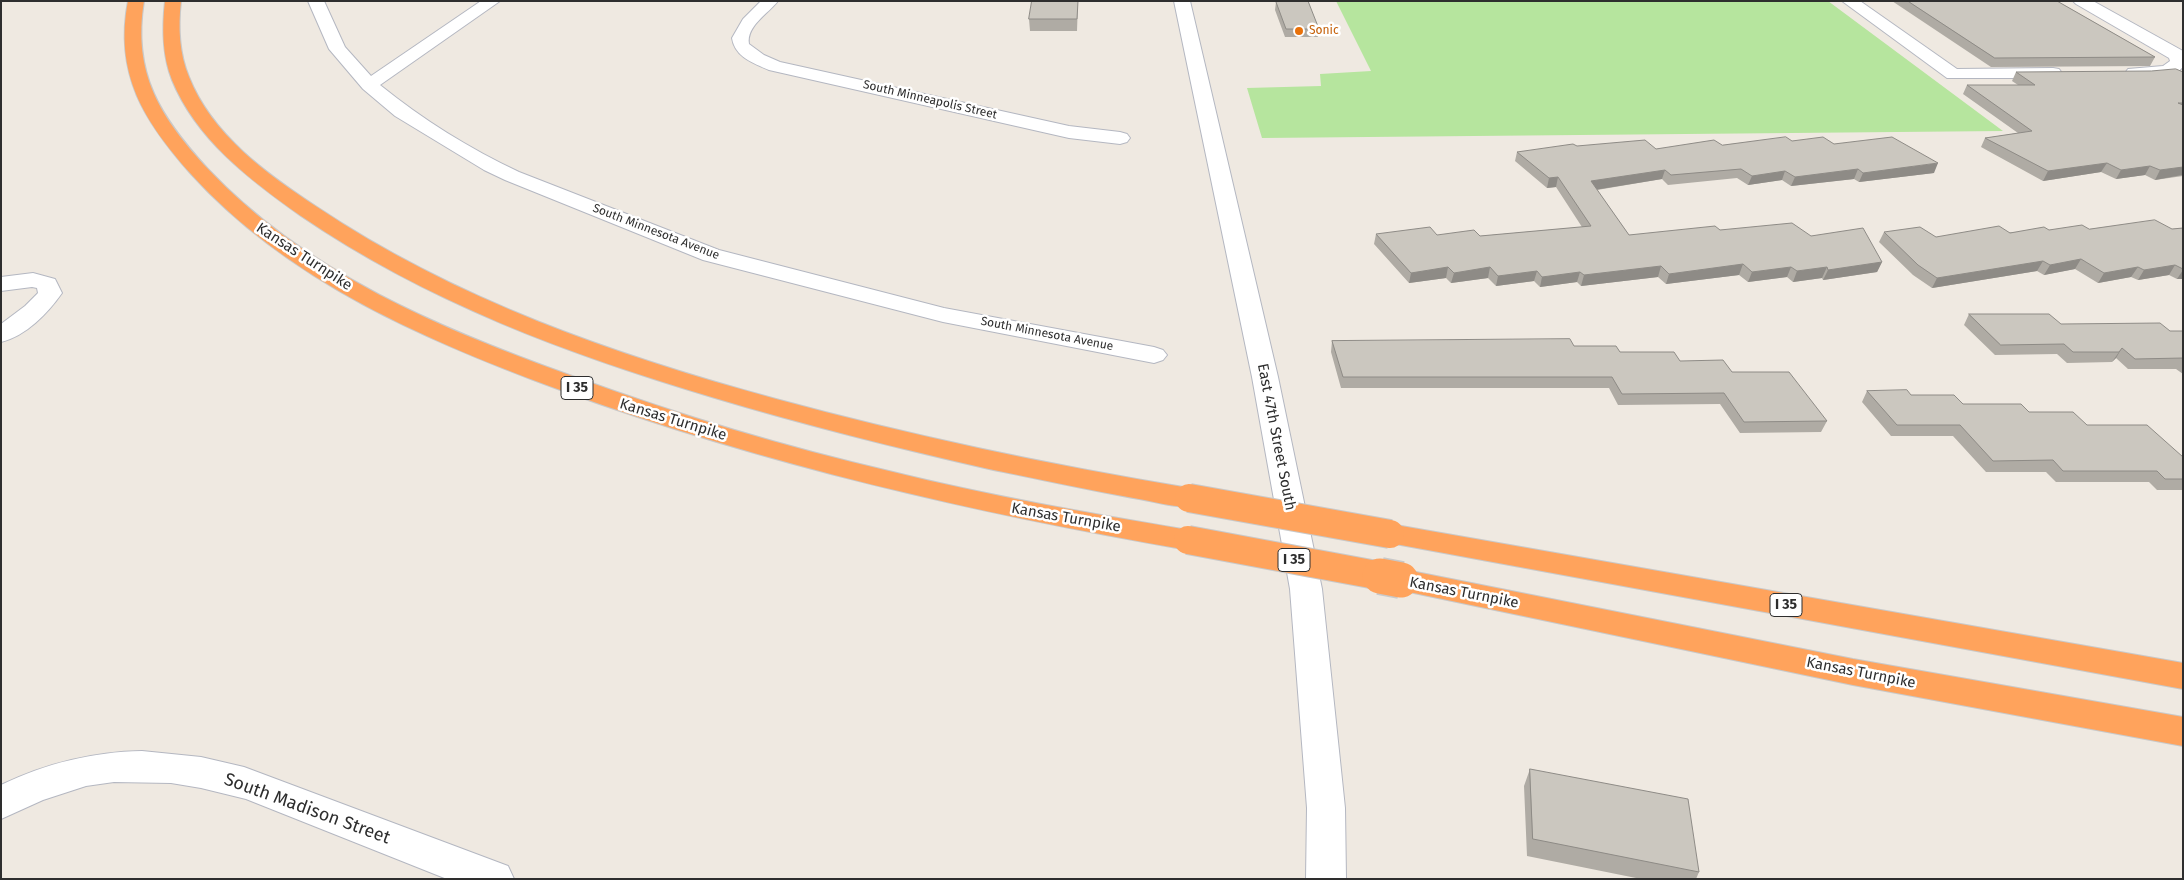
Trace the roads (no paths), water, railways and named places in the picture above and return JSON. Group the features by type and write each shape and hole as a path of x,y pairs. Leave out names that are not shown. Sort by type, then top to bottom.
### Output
{"highway":[{"name":"Kansas Turnpike","path":"136,1 131,30 132,57 138,81 148,104 163,128 198,172 231,206 258,228 316,269 366,297 424,326 509,362 604,398 710,432 852,472 1011,508 1401,580 1853,672 2183,732"},
{"name":"I 35","path":"173,1 170,32 175,63 192,103 209,127 232,151 265,180 307,211 360,244 422,278 508,318 576,345 673,378 817,420 939,450 1098,483 2183,676"}],"street":[{"name":"South Minnesota Avenue","path":"316,1 337,49 369,85 402,112 491,166 712,255 943,315 1154,355"},
{"path":"369,85 492,1"},
{"name":"South Minneapolis Street","path":"770,1 741,32 739,40 744,50 752,57 775,66 1069,132 1120,138"},
{"name":"East 47th Street South","path":"1182,1 1263,368 1306,589 1326,808 1326,879"},
{"path":"1850,1 1953,74 2066,74"},
{"path":"2082,1 2167,48 2177,55 2179,62 2168,71 2121,73"},
{"path":"1,284 33,280 47,284 50,294 41,307 1,335"},
{"name":"South Madison Street","path":"1,803 56,779 90,769 129,764 163,766 233,779 494,879"}],"place":[{"name":"Sonic","path":"1299,31"}]}
